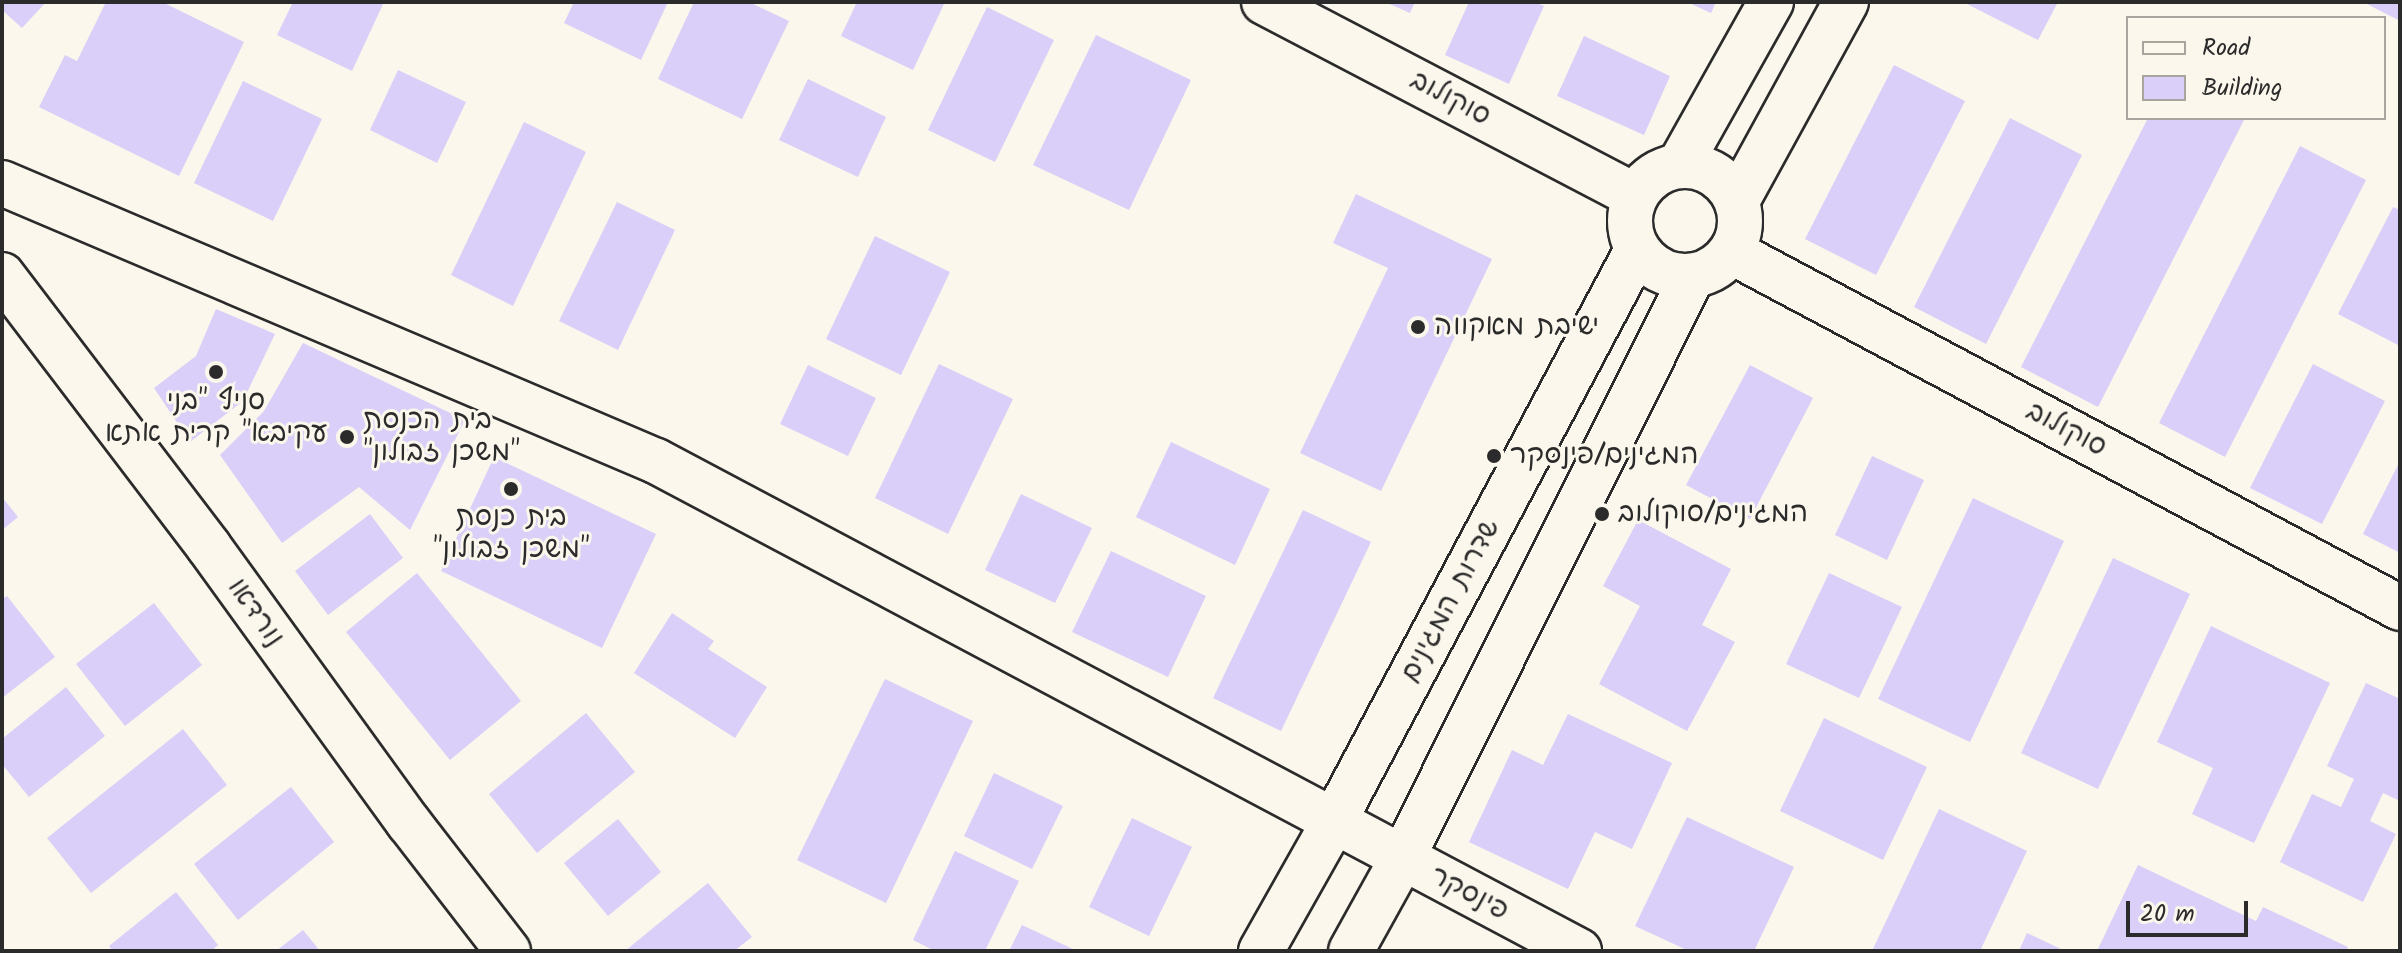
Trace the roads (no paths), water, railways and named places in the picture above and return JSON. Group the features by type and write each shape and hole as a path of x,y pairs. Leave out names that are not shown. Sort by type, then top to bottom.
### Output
{"street":[{"name":"סוקולוב","path":"1264,2 1635,196"},
{"path":"1679,166 1771,2"},
{"path":"1737,201 1846,2"},
{"path":"1679,166 1697,167 1714,173 1728,186 1737,201 1741,219 1732,252 1708,273 1692,277 1661,272 1647,263 1637,250 1631,232 1630,214 1635,196 1646,182 1661,171 1679,166"},
{"name":"פינסקר","path":"2,183 656,461 1579,951"},
{"name":"שדרות המגינים","path":"1261,951 1333,823 1637,250"},
{"name":"סוקולוב","path":"1732,252 2400,608"},
{"name":"נורדאו","path":"2,275 209,547 400,811 508,951"},
{"path":"1351,951 1402,859 1692,277"}],"place":[{"name":"ישיבת מאקווה","path":"1418,327"},
{"name":"סניף \"בני עקיבא\" קרית אתא","path":"216,372"},
{"name":"בית הכנסת \"משכן זבולון\"","path":"347,437"},
{"name":"המגינים/פינסקר","path":"1494,456"},
{"name":"בית כנסת \"משכן זבולון\"","path":"511,489"},
{"name":"המגינים/סוקולוב","path":"1602,514"}]}
